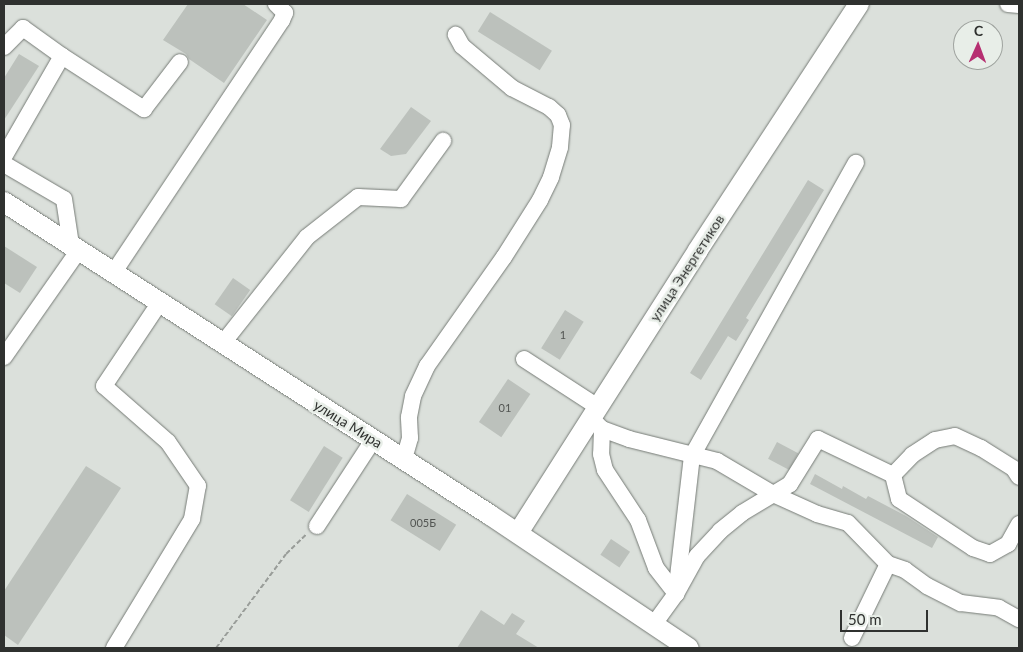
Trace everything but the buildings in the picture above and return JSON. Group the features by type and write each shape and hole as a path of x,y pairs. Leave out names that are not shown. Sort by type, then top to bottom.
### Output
{"main road":[{"name":"улица Энергетиков","path":"518,533 597,418 859,4"},
{"name":"улица Мира","path":"4,202 518,533 689,648"}],"lane":[{"path":"114,272 282,20 285,13 276,4"},
{"path":"1008,4 1019,5"},
{"path":"4,48 23,28 62,56 144,109 180,62"},
{"path":"404,459 410,438 409,418 413,396 427,366 504,257 540,200 551,177 560,146 562,125 558,115 549,107 512,88 462,46 456,35"},
{"path":"4,156 62,56"},
{"path":"223,343 307,237 358,197 401,199 443,140"},
{"path":"676,594 692,456 856,163"},
{"path":"4,164 64,199 75,247 4,357"},
{"path":"114,648 192,519 198,486 168,442 104,386 160,302"},
{"path":"524,358 597,418 629,439 717,461 773,494 817,514 848,523 888,564 904,570 927,586 961,602 999,608 1019,619"},
{"path":"597,418 601,454 605,470 638,520 656,568 676,594"},
{"path":"893,474 912,455 935,440 955,436 990,453 1014,469 1019,477"},
{"path":"654,624 676,594 697,556 720,531 742,513 790,484 818,439 893,474"},
{"path":"317,526 373,440"},
{"path":"893,474 899,499 973,548 990,554 1008,544 1019,524"},
{"path":"852,638 888,564"}],"path":[{"path":"216,648 286,554 317,526"}]}
